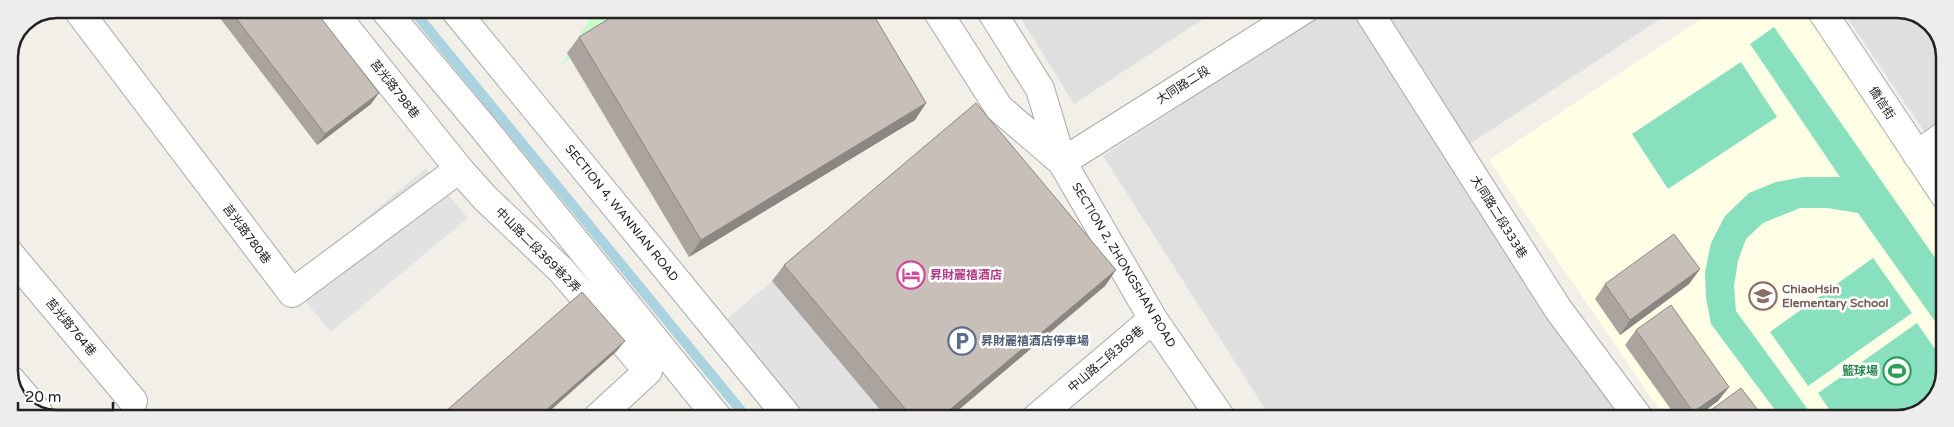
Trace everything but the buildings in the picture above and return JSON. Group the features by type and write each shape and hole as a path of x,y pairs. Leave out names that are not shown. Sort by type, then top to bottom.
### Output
{"street":[{"name":"莒光路780巷","path":"83,17 292,293 458,169"},
{"name":"莒光路798巷","path":"337,17 458,169"},
{"path":"391,17 482,126 712,410"},
{"name":"SECTION 4, WANNIAN ROAD","path":"461,17 782,410"},
{"name":"SECTION 2, ZHONGSHAN ROAD","path":"941,17 999,108 1062,162"},
{"name":"SECTION 2, ZHONGSHAN ROAD","path":"995,17 1040,89 1062,162 1153,319 1216,410"},
{"name":"大同路二段","path":"1062,162 1292,17"},
{"name":"大同路二段333巷","path":"1372,17 1558,309 1633,410"},
{"name":"僑信街","path":"1826,17 1936,183"},
{"path":"1916,154 1936,141"},
{"name":"中山路二段369巷2弄","path":"458,169 485,198 561,270 648,371 606,410"},
{"name":"莒光路764巷","path":"18,263 133,401"},
{"name":"中山路二段369巷","path":"1045,410 1153,319"}],"shaded area":[{"path":"1020,17 1206,17 1074,104"},
{"path":"1316,17 1663,17 1453,155 1628,410 1266,410 1103,156"},
{"name":"ChiaoHsin Elementary School","path":"1704,17 1810,17 1936,200 1936,378 1931,390 1917,404 1897,410 1660,410 1489,160"},
{"path":"1847,17 1905,18 1923,27 1930,35 1934,42 1936,54 1936,149"},
{"path":"426,168 468,218 331,332 289,282"},
{"path":"772,281 880,410 801,410 726,320"}],"green space":[{"path":"591,17 630,17 561,65"},
{"path":"1774,27 1936,259 1936,323 1858,213 1827,208 1800,208 1763,223 1746,239 1738,261 1734,286 1736,311 1808,410 1775,410 1711,324 1706,298 1705,272 1711,243 1725,216 1749,193 1776,182 1803,177 1840,177 1750,44"},
{"path":"1741,62 1777,117 1668,189 1632,134"},
{"path":"1873,258 1912,313 1808,386 1770,332"},
{"name":"籃球場","path":"1917,323 1936,350 1936,378 1931,390 1923,400 1910,407 1897,410 1830,410 1818,393"}],"waterway":[{"path":"419,17 740,410"}],"place":[{"name":"昇財麗禧酒店","path":"911,275"},
{"name":"ChiaoHsin Elementary School","path":"1763,296"},
{"name":"昇財麗禧酒店停車場","path":"962,341"},
{"name":"籃球場","path":"1897,371"}]}
